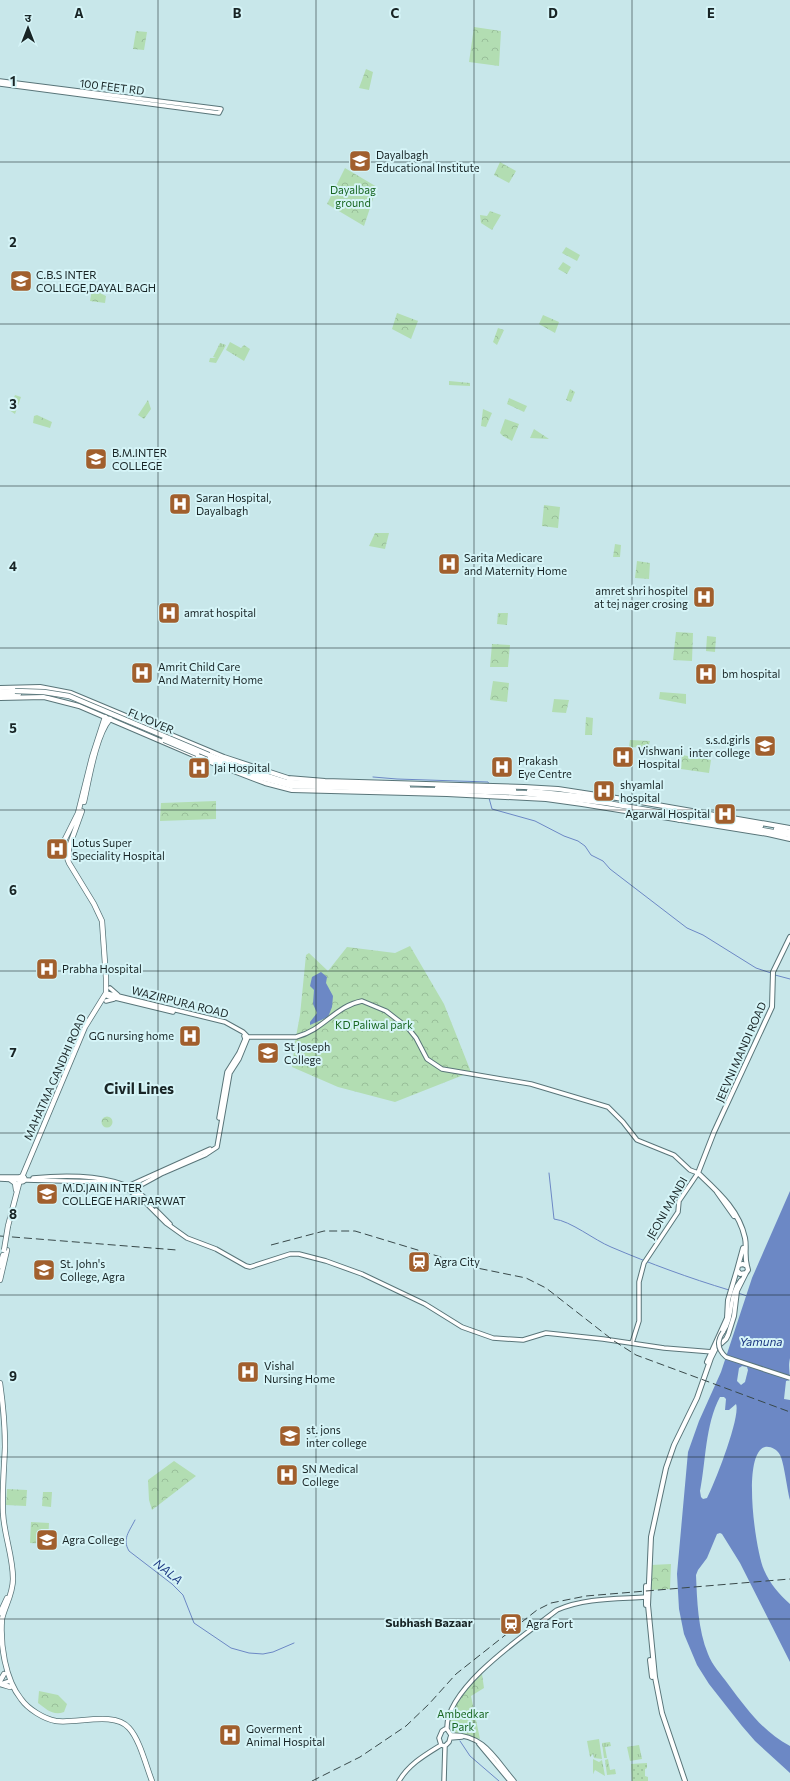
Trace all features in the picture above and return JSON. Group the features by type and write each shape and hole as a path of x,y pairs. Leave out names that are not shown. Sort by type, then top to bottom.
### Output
{"highway":[{"name":"FLYOVER","path":"0,692 44,692 76,699 208,757 292,784 565,795"},
{"name":"FLYOVER","path":"0,696 17,692 47,695 75,701 196,755 208,757"},
{"path":"105,717 92,757 78,813 64,839 62,847 69,863 94,904 102,921 107,996"},
{"path":"62,847 69,847 74,836 80,819 100,742 106,724 110,719"},
{"path":"565,795 663,813 790,833"},
{"path":"565,795 685,813 790,833"},
{"path":"685,813 704,812"},
{"path":"663,813 680,820"},
{"path":"746,820 759,826"},
{"path":"68,833 74,836"},
{"name":"MAHATMA GANDHI ROAD","path":"0,1280 9,1226 17,1191 85,1027 107,996 110,988 104,918 88,888 70,861 69,847"},
{"name":"MAHATMA GANDHI ROAD","path":"9,1226 23,1179"},
{"path":"11,1180 16,1185 17,1191"},
{"name":"MAHATMA GANDHI ROAD","path":"0,1266 5,1250"},
{"path":"0,1383 4,1418 3,1512 13,1579 11,1594 1,1615 1,1659 10,1687 15,1697 25,1707 49,1722 63,1725 109,1723 126,1729 135,1742 151,1781"},
{"path":"0,1406 2,1436 0,1513 11,1573 9,1590 4,1608"},
{"path":"0,1661 8,1681 24,1702 49,1720 65,1722 115,1720 127,1726 135,1738 151,1781"},
{"path":"4,1674 0,1682 10,1687"}],"main road":[{"path":"0,82 218,113 221,109"},
{"path":"0,688 26,687 55,689 71,693 110,708 224,757 288,778 339,782 546,788 704,812 790,828"},
{"path":"0,696 59,700 110,719 265,783 292,790 546,799 768,834 790,839"},
{"path":"97,714 102,705"},
{"path":"117,722 121,713"},
{"name":"JEEVNI MANDI ROAD","path":"698,1173 714,1132 772,1007 773,972 790,937"},
{"path":"110,988 118,997"},
{"path":"107,996 118,997"},
{"name":"WAZIRPURA ROAD","path":"107,996 118,997 226,1024 246,1037"},
{"path":"129,1188 215,1146 220,1109 228,1072 246,1037 296,1037 303,1035 314,1031 346,1006 362,1001 386,1011 408,1028 416,1038 427,1059 442,1069 531,1084 608,1107 623,1122 637,1140 674,1155 690,1170 698,1173 716,1190 735,1212 745,1240 744,1254 748,1270 733,1292 729,1323 719,1338 718,1344 722,1354 726,1357 790,1378"},
{"name":"JEONI MANDI","path":"632,1343 639,1321 639,1282 644,1263 678,1212 679,1201 698,1173"},
{"path":"0,1178 11,1180 47,1177 98,1178 129,1188 166,1223 171,1225 187,1238 216,1249 248,1267 276,1257 295,1254 343,1266 425,1304 462,1327 493,1338 523,1340 546,1333 712,1352"},
{"path":"0,1178 23,1179"},
{"path":"684,1781 658,1706 654,1688 646,1597 650,1530 664,1466 669,1451 696,1395 712,1352 726,1323 744,1244 741,1230 732,1213 720,1198 716,1190"},
{"path":"739,1265 743,1264 747,1266"},
{"path":"737,1270 740,1274 746,1273"},
{"path":"684,1781 662,1713 655,1677 648,1605 650,1546 652,1528 666,1468 674,1445 697,1398 712,1352 726,1340 728,1335 734,1316 733,1292"},
{"path":"399,1781 408,1769 420,1758 450,1742 451,1736 447,1730 448,1716 461,1693 488,1665 556,1610 568,1605 585,1601 646,1597"},
{"path":"0,1682 8,1681"},
{"path":"444,1781 443,1745 439,1742 442,1731 447,1730"},
{"path":"451,1736 464,1737 479,1744 510,1781"},
{"path":"451,1736 467,1736 484,1744 514,1781"}],"green space":[{"path":"474,27 501,31 499,66 469,62"},
{"path":"136,31 147,32 144,50 133,49"},
{"path":"366,69 373,72 369,90 359,88"},
{"path":"500,162 516,171 509,183 494,175"},
{"name":"Dayalbag ground","path":"345,168 377,187 364,226 327,204"},
{"path":"490,211 501,215 492,230 481,223 480,215 487,216"},
{"path":"566,247 580,255 577,261 562,253"},
{"path":"563,262 571,267 567,274 558,269"},
{"path":"92,289 106,296 105,303 90,301"},
{"path":"397,313 418,321 411,339 392,329"},
{"path":"543,315 559,322 555,333 539,324"},
{"path":"498,328 504,330 497,345 493,342"},
{"path":"230,342 241,348 244,345 250,349 244,361 226,350"},
{"path":"220,343 226,345 216,363 209,362 210,358 216,358 213,357"},
{"path":"449,381 470,383 470,386 449,385"},
{"path":"570,389 575,392 571,402 566,400"},
{"path":"15,395 21,397 15,414 9,410"},
{"path":"509,398 527,406 524,412 507,404"},
{"path":"148,400 151,409 144,419 138,415"},
{"path":"483,409 492,413 486,427 481,426"},
{"path":"37,415 52,422 50,428 33,423 34,416"},
{"path":"505,419 519,424 512,441 500,433"},
{"path":"534,429 549,439 530,438"},
{"path":"544,505 560,507 558,528 542,526"},
{"path":"375,533 389,533 385,549 369,546"},
{"path":"615,544 621,545 620,557 613,557"},
{"path":"637,561 650,563 649,579 635,578"},
{"path":"498,613 508,613 507,625 497,624"},
{"path":"676,632 693,633 692,661 673,660"},
{"path":"707,636 716,637 715,652 706,651"},
{"path":"492,644 510,645 508,667 490,667"},
{"path":"493,681 509,683 507,702 490,700"},
{"path":"660,692 686,694 686,704 659,699"},
{"path":"554,699 569,700 566,713 552,712"},
{"path":"586,717 593,718 592,735 585,735"},
{"path":"630,740 650,741 648,748 629,747"},
{"path":"682,755 711,760 709,773 681,769"},
{"path":"216,801 216,819 160,821 161,803"},
{"name":"KD Paliwal park","path":"410,946 444,1004 471,1072 395,1102 338,1087 292,1067 300,1015 306,955 309,953 328,971 347,947 395,953"},
{"path":"105,1117 109,1117 111,1118 111,1126 105,1127 102,1124 102,1120"},
{"path":"174,1461 196,1476 152,1510 149,1500 148,1480"},
{"path":"7,1489 27,1490 26,1506 6,1505"},
{"path":"43,1492 52,1492 51,1507 42,1506"},
{"path":"31,1522 49,1523 48,1544 30,1543"},
{"path":"671,1564 670,1589 650,1590 651,1565"},
{"name":"Ambedkar Park","path":"482,1674 484,1688 471,1696 480,1739 452,1732 449,1725 453,1708 458,1700"},
{"path":"39,1691 58,1695 67,1704 64,1712 56,1713 47,1710 38,1703"},
{"path":"599,1739 602,1759 594,1758 593,1754 590,1757 587,1741"},
{"path":"610,1742 611,1746 605,1747 607,1758 604,1758 602,1743"},
{"path":"639,1745 642,1759 630,1761 627,1747"},
{"path":"593,1759 599,1762 602,1760 605,1776 595,1770 593,1774"},
{"path":"608,1759 610,1770 615,1769 616,1774 607,1775 605,1760"},
{"path":"647,1763 645,1776 648,1777 648,1781 632,1781 631,1764"}],"water":[{"path":"321,972 327,977 326,983 333,996 332,1007 328,1017 310,1025 310,1022 317,1013 313,1004 314,990 310,986 312,977"},
{"name":"Yamuna","path":"790,1191 790,1380 786,1381 784,1399 790,1400 790,1500 780,1455 777,1451 765,1447 758,1454 754,1467 752,1505 757,1545 764,1570 772,1584 790,1604 790,1662 740,1563 722,1534 717,1534 707,1558 696,1575 700,1625 710,1658 741,1702 763,1727 790,1746 790,1773 755,1741 709,1684 697,1665 684,1634 679,1609 677,1574 688,1452 699,1421 721,1372 752,1278","holes":["742,1366 747,1367 748,1370 745,1382 741,1385 737,1381 739,1368","720,1397 724,1397 726,1399 725,1410 729,1410 736,1404 737,1411 731,1435 716,1479 707,1498 703,1499 700,1491 707,1443 711,1419"]}],"waterway":[{"path":"373,777 488,782 489,784"},
{"path":"489,798 492,809 535,821 564,836 578,841 585,846 591,855 603,861 610,869 687,928 703,935 756,968 771,973"},
{"path":"775,975 790,979"},
{"path":"549,1173 554,1219 568,1223 604,1244 655,1265 729,1290"},
{"path":"738,1293 747,1296"},
{"name":"NALA","path":"135,1520 126,1539 129,1551 172,1584 183,1595 194,1623 231,1648 249,1653 263,1654 273,1652 294,1643"},
{"path":"460,1741 470,1756 499,1781"}],"railway":[{"path":"271,1245 324,1231 355,1231 477,1268 526,1278 546,1288 614,1341 636,1355 790,1412"},
{"path":"0,1236 177,1250"},
{"path":"312,1781 360,1757 406,1726 429,1704 456,1674 537,1610 551,1603 586,1596 790,1579"}],"place":[{"name":"Dayalbagh Educational Institute","path":"360,161"},
{"name":"C.B.S INTER COLLEGE,DAYAL BAGH","path":"21,281"},
{"name":"B.M.INTER COLLEGE","path":"96,459"},
{"name":"Saran Hospital, Dayalbagh","path":"180,504"},
{"name":"Sarita Medicare and Maternity Home","path":"449,564"},
{"name":"amret shri hospitel at tej nager crosing","path":"704,597"},
{"name":"amrat hospital","path":"169,613"},
{"name":"Amrit Child Care And Maternity Home","path":"142,673"},
{"name":"bm hospital","path":"706,674"},
{"name":"s.s.d.girls inter college","path":"765,746"},
{"name":"Vishwani Hospital","path":"623,757"},
{"name":"Prakash Eye Centre","path":"502,767"},
{"name":"Jai Hospital","path":"199,768"},
{"name":"shyamlal hospital","path":"604,791"},
{"name":"Agarwal Hospital","path":"725,814"},
{"name":"Lotus Super Speciality Hospital","path":"57,849"},
{"name":"Prabha Hospital","path":"47,969"},
{"name":"GG nursing home","path":"190,1036"},
{"name":"St Joseph College","path":"268,1053"},
{"name":"M.D.JAIN INTER COLLEGE HARIPARWAT","path":"47,1194"},
{"name":"Agra City","path":"419,1262"},
{"name":"St. John's College, Agra","path":"44,1270"},
{"name":"Vishal Nursing Home","path":"248,1372"},
{"name":"st. jons inter college","path":"290,1436"},
{"name":"SN Medical College","path":"287,1475"},
{"name":"Agra College","path":"47,1540"},
{"name":"Agra Fort","path":"511,1624"},
{"name":"Goverment Animal Hospital","path":"230,1735"}],"district":[{"name":"Civil Lines","path":"139,1089"},
{"name":"Subhash Bazaar","path":"429,1623"}]}
